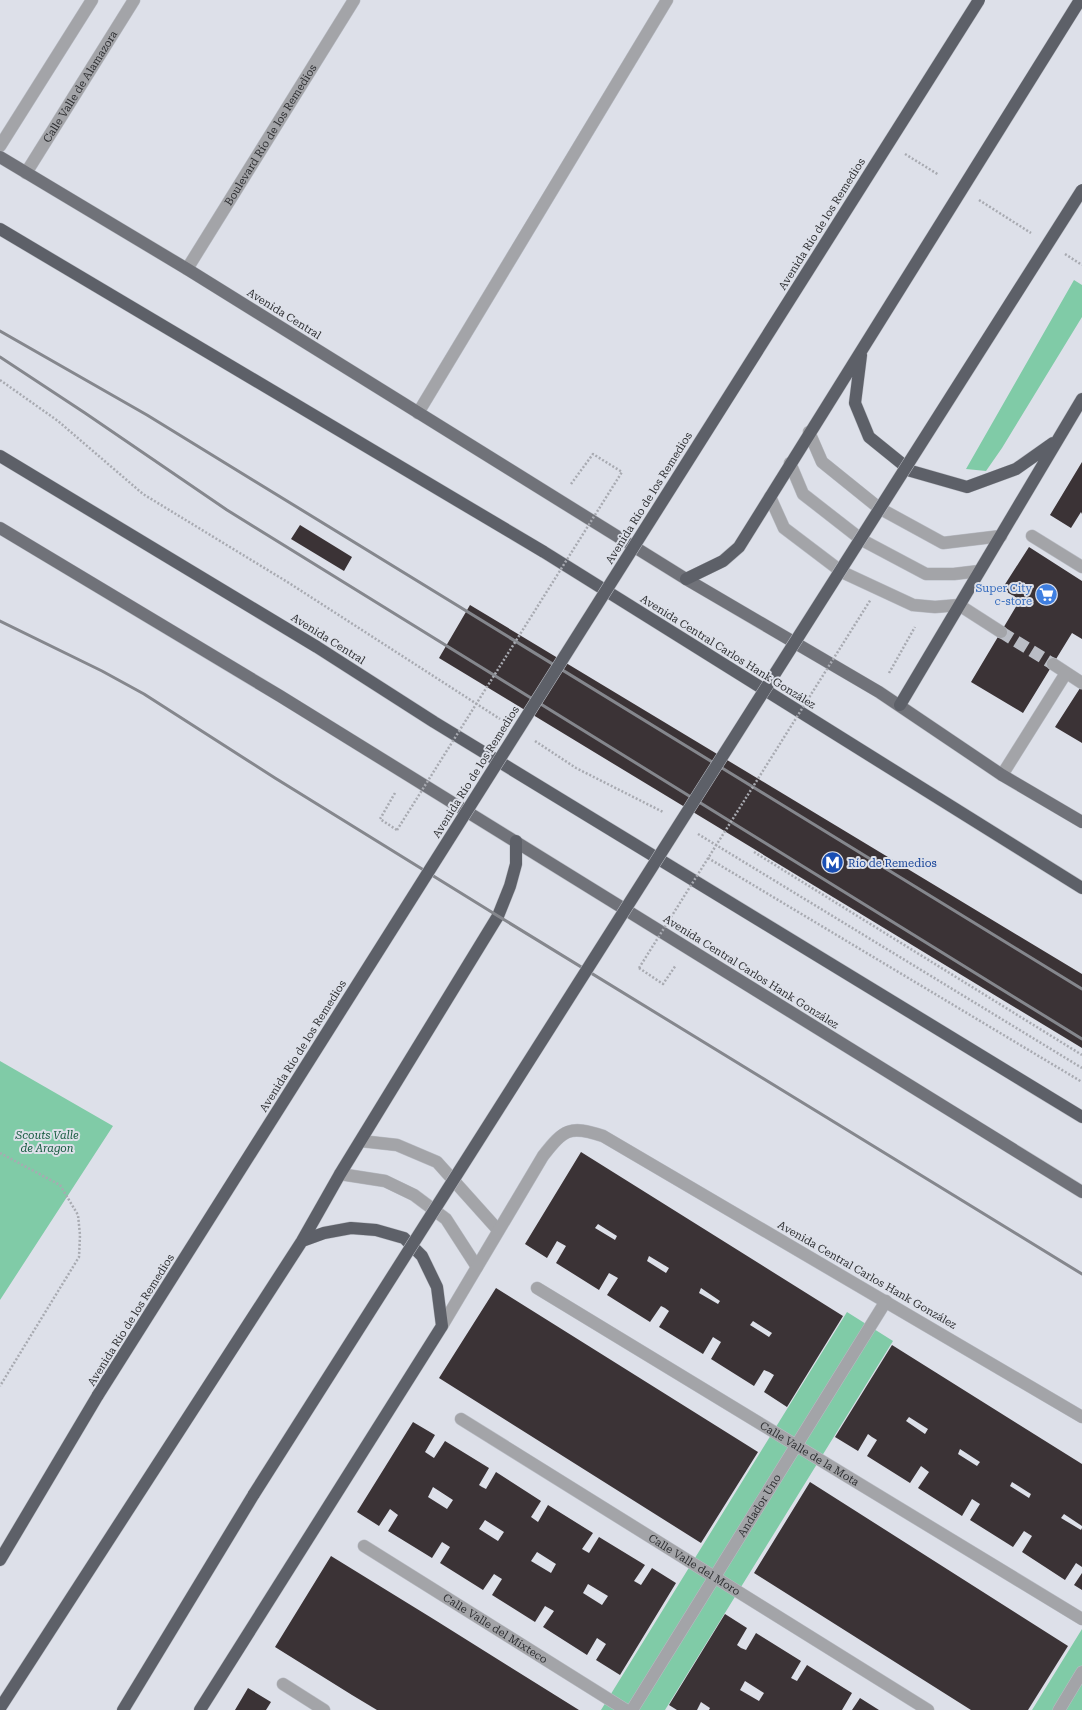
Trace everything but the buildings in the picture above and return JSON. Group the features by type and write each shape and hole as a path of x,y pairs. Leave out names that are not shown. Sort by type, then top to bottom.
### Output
{"highway":[{"name":"Avenida Río de los Remedios","path":"0,1560 98,1395 979,0"},
{"path":"686,579 723,561 738,547 809,432 862,352 1080,0"},
{"path":"122,1710 254,1494 1082,190"},
{"name":"Avenida Central Carlos Hank González","path":"0,229 544,552 1082,888"},
{"path":"862,352 855,402 869,437 911,471 967,488 1016,469 1056,441"},
{"path":"900,705 1082,399"},
{"name":"Avenida Central","path":"0,456 317,647 434,722 1082,1117"},
{"path":"0,1708 302,1241 340,1174 498,916 510,886 516,864 516,841"},
{"path":"200,1710 442,1326 436,1287 422,1256 404,1238 376,1230 351,1228 324,1233 302,1241"}],"main road":[{"name":"Avenida Central","path":"0,157 187,269 556,498"},
{"path":"556,498 686,579 900,705 1002,775 1082,822"},
{"path":"0,528 280,696 406,775"},
{"name":"Avenida Central Carlos Hank González","path":"406,775 516,841 1082,1192"}],"street":[{"path":"0,146 92,0"},
{"name":"Calle Valle de Alamazora","path":"26,173 134,0"},
{"name":"Boulevard Río de los Remedios","path":"187,269 354,0"},
{"path":"418,413 667,0"},
{"path":"809,432 822,462 879,508 943,543 1001,536"},
{"path":"790,463 803,494 862,540 926,574 954,574 979,571"},
{"path":"770,497 784,528 842,572 913,605 935,607 959,605 1001,632"},
{"path":"1032,536 1082,567"},
{"path":"1053,664 1082,683"},
{"path":"1002,775 1066,672"},
{"name":"Avenida Central Carlos Hank González","path":"498,1230 543,1156 556,1139 572,1129 586,1130 603,1136 1082,1417"},
{"path":"361,1141 397,1145 437,1162 498,1230 442,1326"},
{"path":"340,1174 385,1181 414,1196 446,1219 477,1267"},
{"name":"Calle Valle de la Mota","path":"537,1288 1082,1619"},
{"name":"Andador Uno","path":"632,1710 886,1301"},
{"name":"Calle Valle del Moro","path":"461,1418 928,1710"},
{"name":"Calle Valle del Mixteco","path":"364,1546 626,1710"},
{"path":"1059,1710 1082,1672"},
{"path":"282,1684 324,1710"}],"path":[{"path":"902,152 939,175"},
{"path":"973,196 1037,236"},
{"path":"1063,253 1082,265"},
{"path":"406,775 380,818 397,830 622,472 593,454 556,498"},
{"path":"688,948 663,984 639,968 871,599"},
{"path":"878,692 915,626"},
{"path":"754,852 1082,1055"},
{"path":"708,858 1082,1082"},
{"path":"0,1153 60,1185 78,1215 80,1235 79,1257 0,1386"}],"green space":[{"path":"1074,280 1082,285 1082,317 1002,448 986,471 966,469"},
{"name":"Scouts Valle de Aragon","path":"0,1061 113,1126 0,1300"},
{"path":"847,1312 893,1341 665,1710 601,1710"},
{"path":"1082,1629 1082,1710 1032,1710"}],"tunnel":[{"path":"1001,632 1053,664"}],"railway":[{"path":"0,331 147,415 1082,989"},
{"path":"0,357 227,510 1082,1039"},
{"path":"0,621 102,671 144,694 275,778 498,916 1082,1274"}],"place":[{"name":"Super City c-store","path":"1047,594"},
{"name":"Río de Remedios","path":"833,863"}]}
